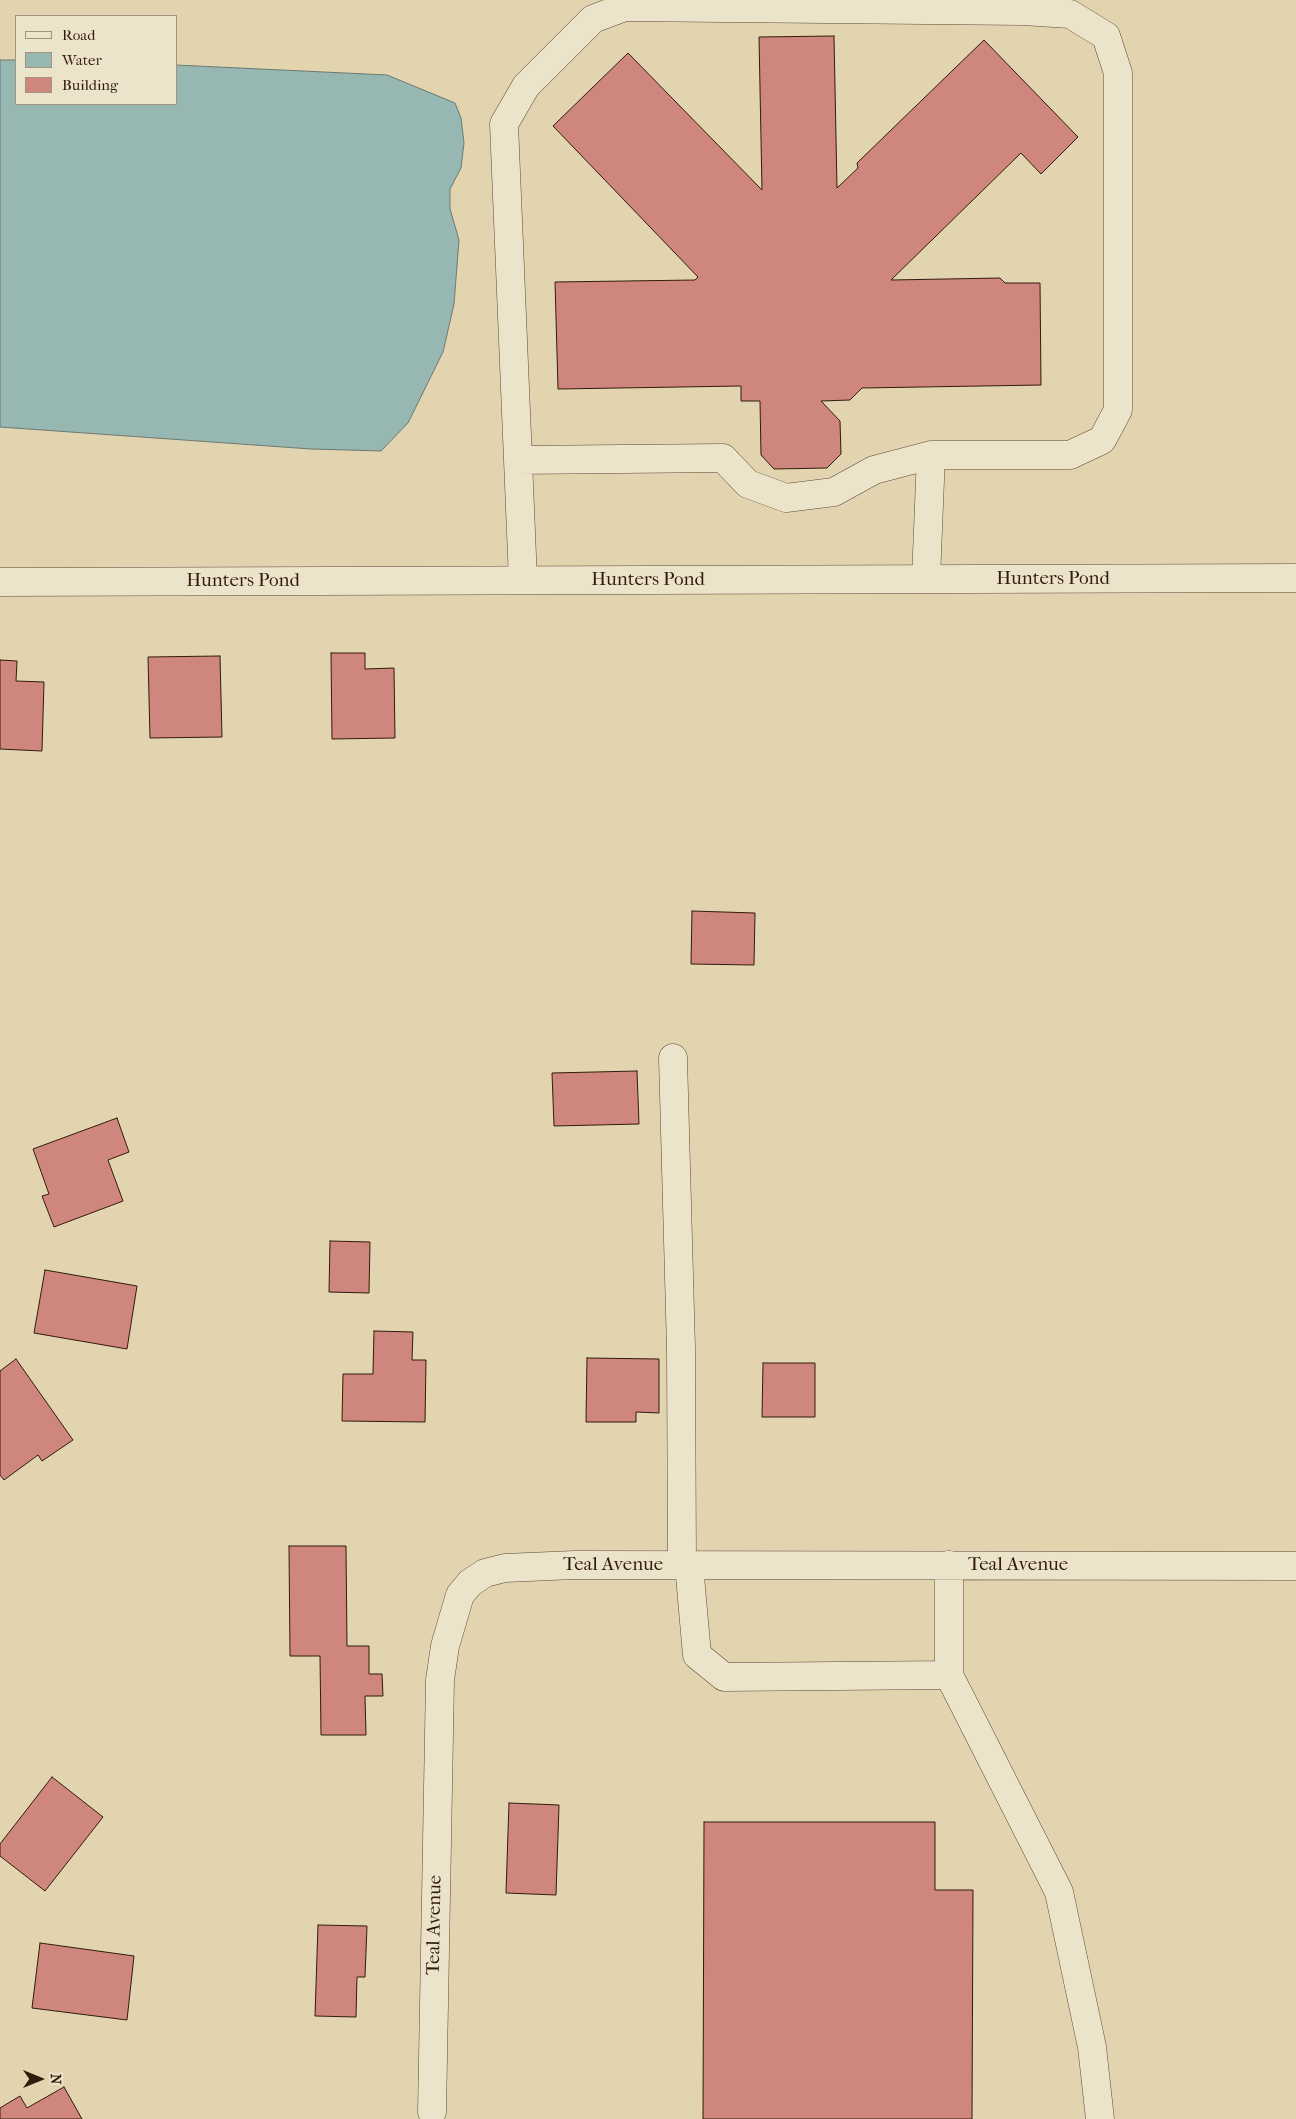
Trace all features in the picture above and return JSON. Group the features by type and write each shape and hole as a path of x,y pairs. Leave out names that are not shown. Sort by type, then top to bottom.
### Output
{"street":[{"path":"518,460 723,458 748,484 786,498 834,492 874,470 931,455 1070,455 1102,440 1118,410 1118,73 1106,36 1070,14 1023,11 625,7 593,19 526,86 504,124 518,460 523,580"},
{"path":"926,579 931,455"},
{"name":"Hunters Pond","path":"0,582 1296,578"},
{"path":"673,1058 686,1565 697,1655 724,1677 949,1675"},
{"path":"949,1565 949,1675 1059,1892 1092,2047 1100,2119"},
{"name":"Teal Avenue","path":"432,2112 440,1680 445,1646 460,1595 470,1582 484,1573 505,1568 538,1566 1296,1566"}],"water":[{"path":"0,60 15,60 15,105 178,105 178,65 387,75 455,103 461,118 464,143 461,168 450,189 450,209 459,240 454,304 443,352 408,423 381,451 311,449 0,427"}],"building":[{"path":"834,36 837,188 858,168 857,163 984,40 1078,137 1041,174 1021,153 891,280 1000,278 1005,283 1040,283 1041,385 862,388 850,400 821,401 840,421 841,454 827,468 774,469 761,455 760,401 741,401 741,386 558,389 555,282 695,280 698,277 553,126 628,53 762,190 759,37"},
{"path":"331,653 365,653 365,669 394,668 395,738 332,739"},
{"path":"220,656 222,737 150,738 148,657"},
{"path":"0,660 17,661 16,681 44,682 42,751 0,749"},
{"path":"692,911 755,913 754,965 691,964"},
{"path":"637,1071 639,1124 554,1126 552,1073"},
{"path":"117,1118 129,1152 108,1160 123,1201 54,1227 42,1196 49,1194 33,1149"},
{"path":"330,1241 370,1242 369,1293 329,1292"},
{"path":"45,1270 137,1286 127,1349 34,1333"},
{"path":"374,1331 413,1332 412,1360 426,1360 425,1422 342,1421 343,1374 373,1374"},
{"path":"587,1358 659,1359 659,1413 636,1412 636,1422 586,1422"},
{"path":"16,1359 73,1440 42,1461 38,1455 4,1480 0,1475 0,1371"},
{"path":"763,1363 815,1363 815,1417 762,1417"},
{"path":"289,1546 346,1546 347,1646 369,1646 369,1674 382,1674 383,1696 365,1696 366,1735 321,1735 320,1656 290,1656"},
{"path":"52,1777 103,1817 45,1891 0,1856 0,1844"},
{"path":"509,1803 559,1805 556,1895 506,1893"},
{"path":"704,1822 935,1822 935,1890 973,1890 972,2119 703,2119"},
{"path":"318,1925 367,1926 365,1977 357,1977 356,2017 315,2016"},
{"path":"40,1943 134,1956 127,2020 32,2008"},
{"path":"64,2087 82,2119 0,2119 0,2108 20,2096 27,2108"}]}
